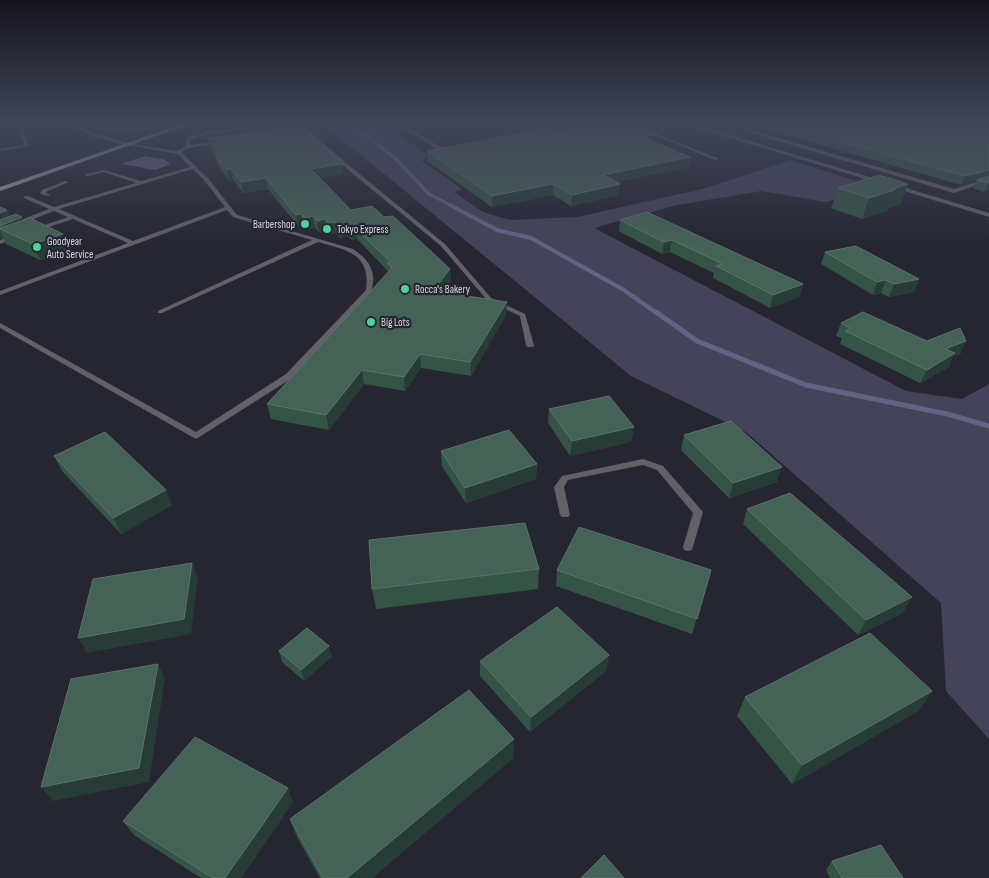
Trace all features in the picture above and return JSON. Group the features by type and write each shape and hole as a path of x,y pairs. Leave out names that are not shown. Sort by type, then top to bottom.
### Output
{"main road":[{"path":"0,189 68,165"}],"street":[{"path":"823,165 989,215"}],"lane":[{"path":"0,325 196,436 289,376 369,290 371,277 364,259 350,250 235,216 191,165"},
{"path":"347,165 443,246 489,299 524,315 530,345"},
{"path":"863,165 954,191 989,179"},
{"path":"0,230 54,209 194,167"},
{"path":"88,174 104,171 142,183"},
{"path":"47,195 43,194 44,191 67,182"},
{"path":"26,197 133,243"},
{"path":"63,202 70,204"},
{"path":"0,293 227,208"},
{"path":"27,232 72,217"},
{"path":"0,242 18,236"},
{"path":"160,312 318,240"},
{"path":"565,515 558,487 565,478 643,462 660,468 698,512 688,547"}],"shaded area":[{"path":"127,165 168,165 155,170"},
{"path":"373,165 428,165 462,189 454,192 483,212 510,220 577,217 706,188 775,165 806,165 873,186 826,202 761,191 677,205 594,228 906,391 962,399 989,384 989,739 946,691 941,603 746,432 631,376"}],"building":[{"path":"222,165 335,165 311,169 351,210 372,206 384,217 393,216 450,269 433,291 507,302 470,362 420,354 404,377 362,370 326,415 267,404 392,268 387,263 391,262 355,228 350,229 346,224 338,226 334,222 328,223 325,219 317,221 313,216 304,218 301,214 296,215 266,178 241,182 231,169 226,170"},
{"path":"447,165 651,165 603,175 620,184 572,195 553,184 492,196"},
{"path":"925,165 989,165 989,170 965,176"},
{"path":"879,175 908,184 869,198 838,188"},
{"path":"989,176 989,183 977,180"},
{"path":"0,207 7,210 0,213"},
{"path":"647,212 803,284 773,295 716,266 723,264 672,240 664,242 620,220"},
{"path":"16,214 22,217 0,226 0,220"},
{"path":"30,218 63,234 33,244 0,229"},
{"path":"856,246 919,279 894,284 886,280 877,282 825,252"},
{"path":"863,312 927,341 960,328 966,341 945,349 955,353 927,370 845,331 851,328 841,323"},
{"path":"609,396 634,427 572,441 549,409"},
{"path":"731,421 782,467 733,483 684,435"},
{"path":"509,430 537,464 465,488 441,451"},
{"path":"105,432 166,490 113,518 54,456"},
{"path":"790,493 912,597 866,620 747,509"},
{"path":"525,523 539,569 372,589 369,540"},
{"path":"579,527 711,570 697,619 557,570"},
{"path":"192,563 184,619 78,638 93,579"},
{"path":"557,607 609,655 531,717 480,661"},
{"path":"307,628 329,646 301,670 279,651"},
{"path":"870,633 932,691 802,765 745,697"},
{"path":"158,664 139,768 41,787 71,679"},
{"path":"469,690 514,739 347,878 323,878 290,819"},
{"path":"195,737 288,788 225,878 213,878 123,821"},
{"path":"881,845 903,878 842,878 832,861"},
{"path":"604,855 624,878 581,878"}],"waterway":[{"path":"402,165 429,194 452,206"},
{"path":"450,205 497,230 531,238 624,290 658,314"},
{"path":"656,312 697,341 806,385 947,414 989,426"}],"place":[{"name":"Barbershop","path":"305,224"},
{"name":"Tokyo Express","path":"327,229"},
{"name":"Goodyear Auto Service","path":"37,247"},
{"name":"Rocca's Bakery","path":"405,289"},
{"name":"Big Lots","path":"371,322"}]}
